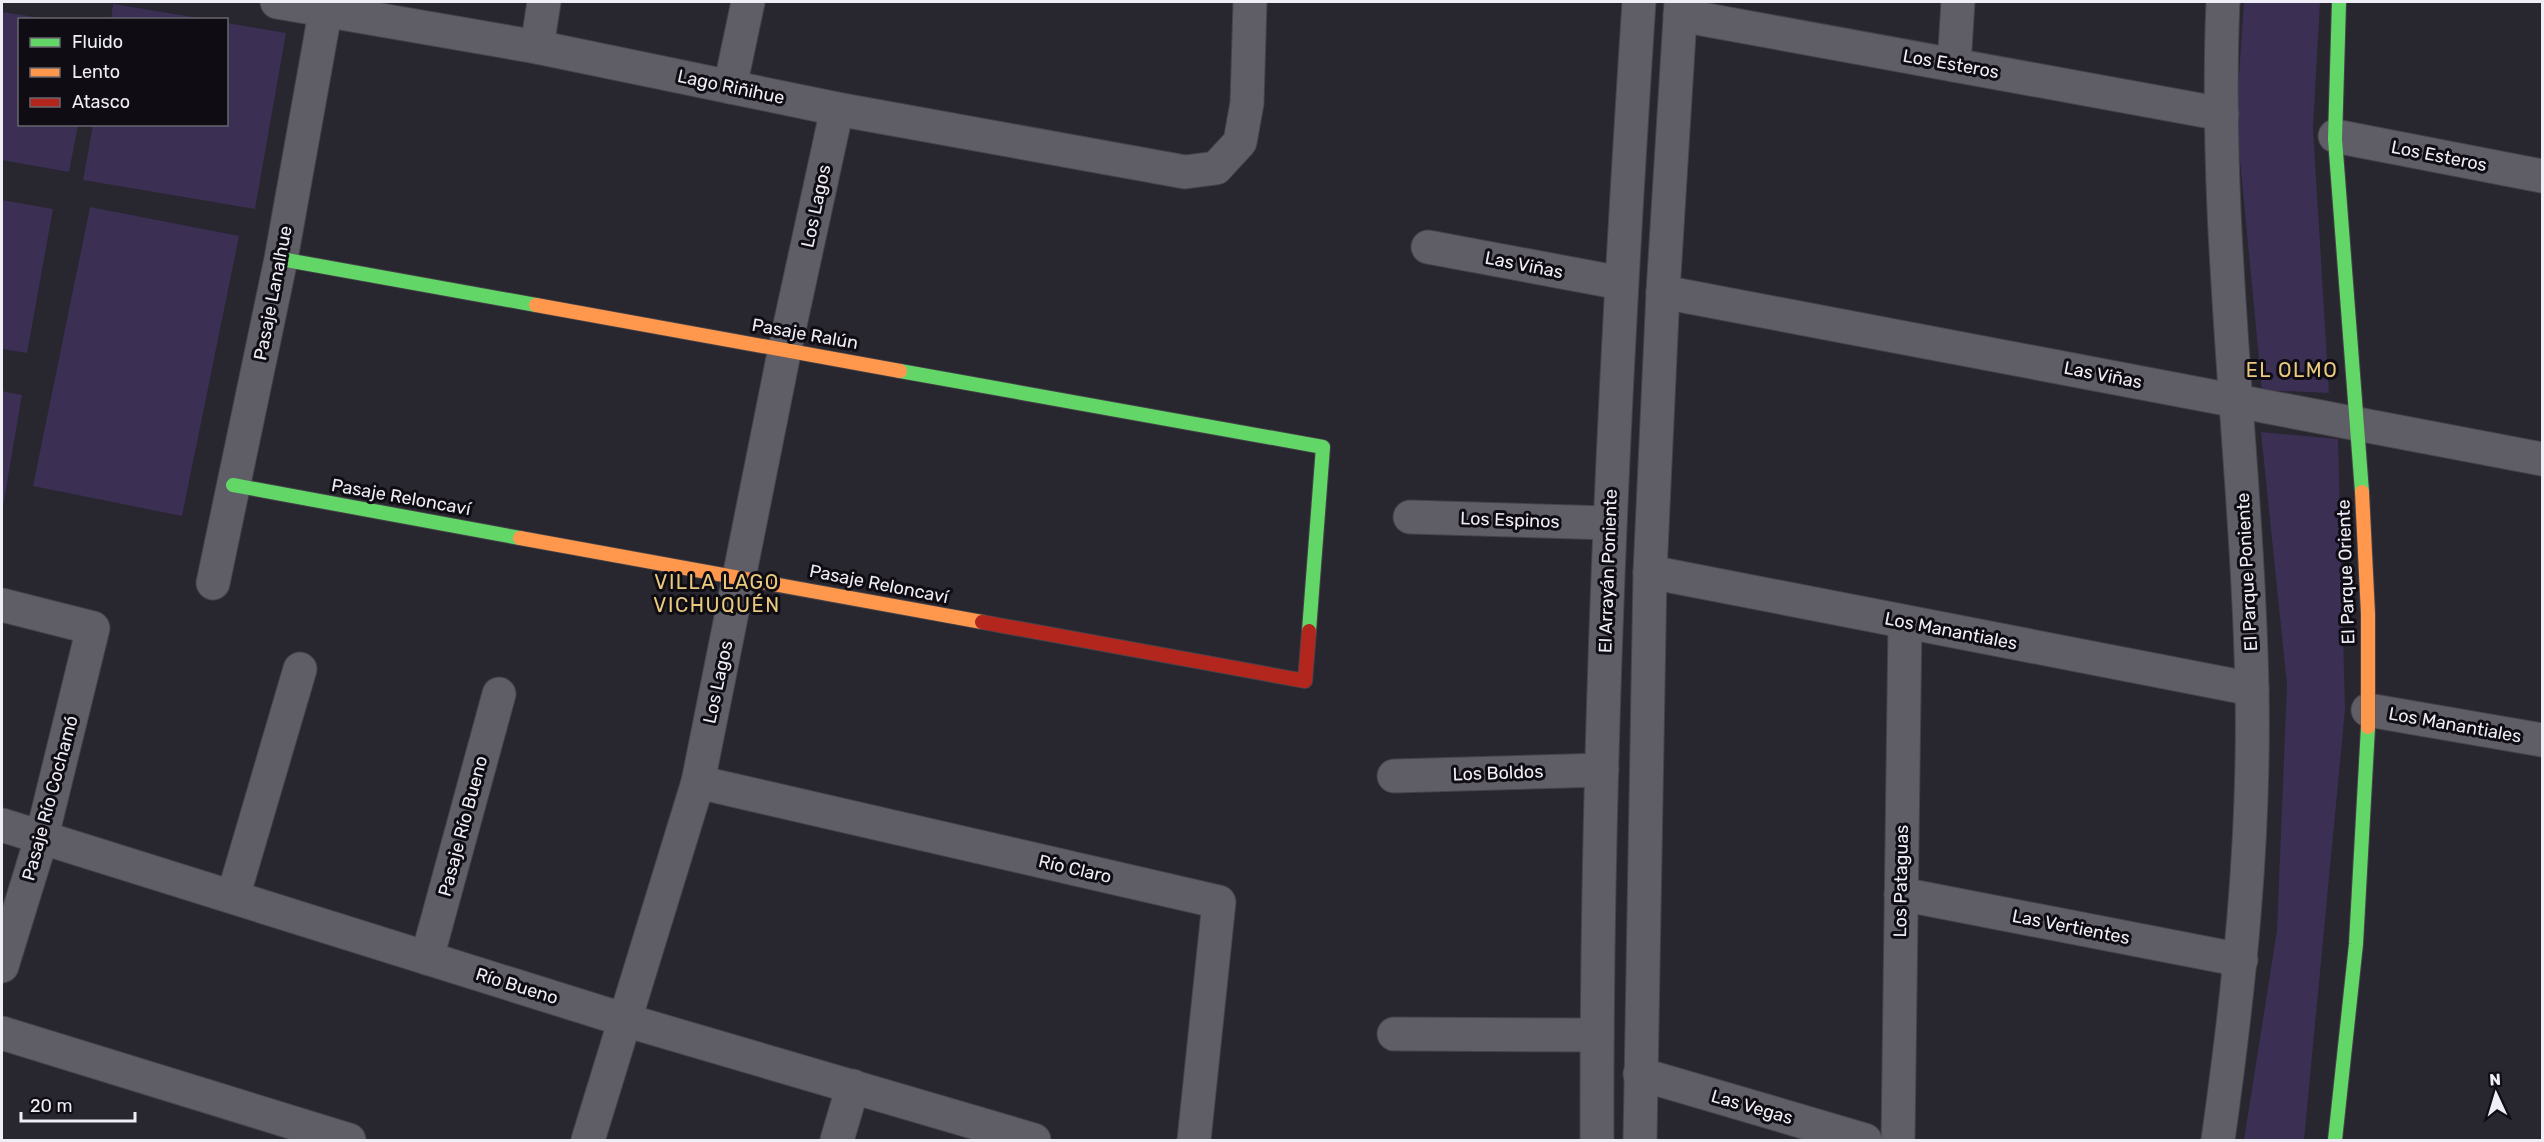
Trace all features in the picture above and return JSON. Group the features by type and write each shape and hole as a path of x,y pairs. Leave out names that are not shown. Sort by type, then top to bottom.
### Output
{"street":[{"name":"Lago Riñihue","path":"277,2 326,6 537,46 837,109 1185,172 1216,168 1240,142 1247,103 1250,2"},
{"path":"537,46 544,2"},
{"path":"730,87 748,2"},
{"name":"El Arrayán Poniente","path":"1597,1140 1602,770 1609,524 1621,283 1639,2"},
{"path":"1954,64 1958,2"},
{"name":"El Parque Poniente","path":"2218,1140 2241,960 2252,814 2252,689 2247,554 2238,401 2229,305 2222,114 2223,2"},
{"name":"El Parque Oriente","path":"2335,1140 2350,1009 2362,860 2368,710 2368,614 2335,136 2339,2"},
{"name":"Pasaje Lanalhue","path":"213,583 281,259 326,6"},
{"path":"1640,1140 1650,572 1663,292 1681,8"},
{"name":"Los Esteros","path":"1681,8 1954,64 2222,114"},
{"name":"Los Lagos","path":"588,1140 698,782 785,348 837,109"},
{"name":"Los Esteros","path":"2335,136 2542,176"},
{"name":"Las Viñas","path":"1428,247 1621,283"},
{"name":"Pasaje Ralún","path":"281,259 785,348 1323,447 1305,681"},
{"name":"Las Viñas","path":"1663,292 2542,459"},
{"name":"Pasaje Reloncaví","path":"233,485 1305,681"},
{"name":"Los Espinos","path":"1410,517 1609,524"},
{"name":"Los Manantiales","path":"1650,572 2252,689"},
{"name":"Pasaje Río Cochamó","path":"2,605 93,628 42,836 2,966"},
{"name":"Los Pataguas","path":"1898,1140 1905,622"},
{"path":"233,897 300,669"},
{"name":"Pasaje Río Bueno","path":"427,958 499,694"},
{"name":"Los Manantiales","path":"2368,710 2542,740"},
{"name":"Los Boldos","path":"1394,776 1602,770"},
{"name":"Río Claro","path":"698,782 1219,902 1194,1140"},
{"name":"Río Bueno","path":"2,825 625,1020 1034,1140"},
{"name":"Las Vertientes","path":"1901,894 2241,960"},
{"path":"2,1033 349,1140"},
{"path":"1394,1034 1597,1035"},
{"name":"Las Vegas","path":"1640,1074 1865,1140"},
{"path":"837,1140 853,1086"}],"shaded area":[{"path":"2244,2 2320,2 2313,128 2329,393 2262,390 2236,119"},
{"path":"113,4 199,18 111,18"},
{"path":"2,12 41,18 18,18 18,126 78,126 69,172 2,160"},
{"path":"228,23 286,33 255,209 83,180 93,126 228,126"},
{"path":"2,200 53,209 27,353 2,349"},
{"path":"90,207 239,236 182,516 33,486"},
{"path":"2,391 22,395 2,512"},
{"path":"2261,432 2338,439 2345,710 2304,1140 2244,1140 2277,930 2287,685"}],"traffic: fast":[{"path":"2339,2 2335,139 2362,492"},
{"path":"281,259 536,305"},
{"path":"900,371 1323,447 1309,631"},
{"path":"233,485 520,538"},
{"path":"2335,1140 2356,944 2368,727"}],"traffic: slow":[{"path":"536,305 900,371"},
{"path":"2362,492 2368,614 2368,727"},
{"path":"520,538 982,622"}],"traffic: jam":[{"path":"982,622 1305,681 1309,631"}],"district":[{"name":"EL OLMO","path":"2292,370"},
{"name":"VILLA LAGO VICHUQUÉN","path":"717,594"}]}
